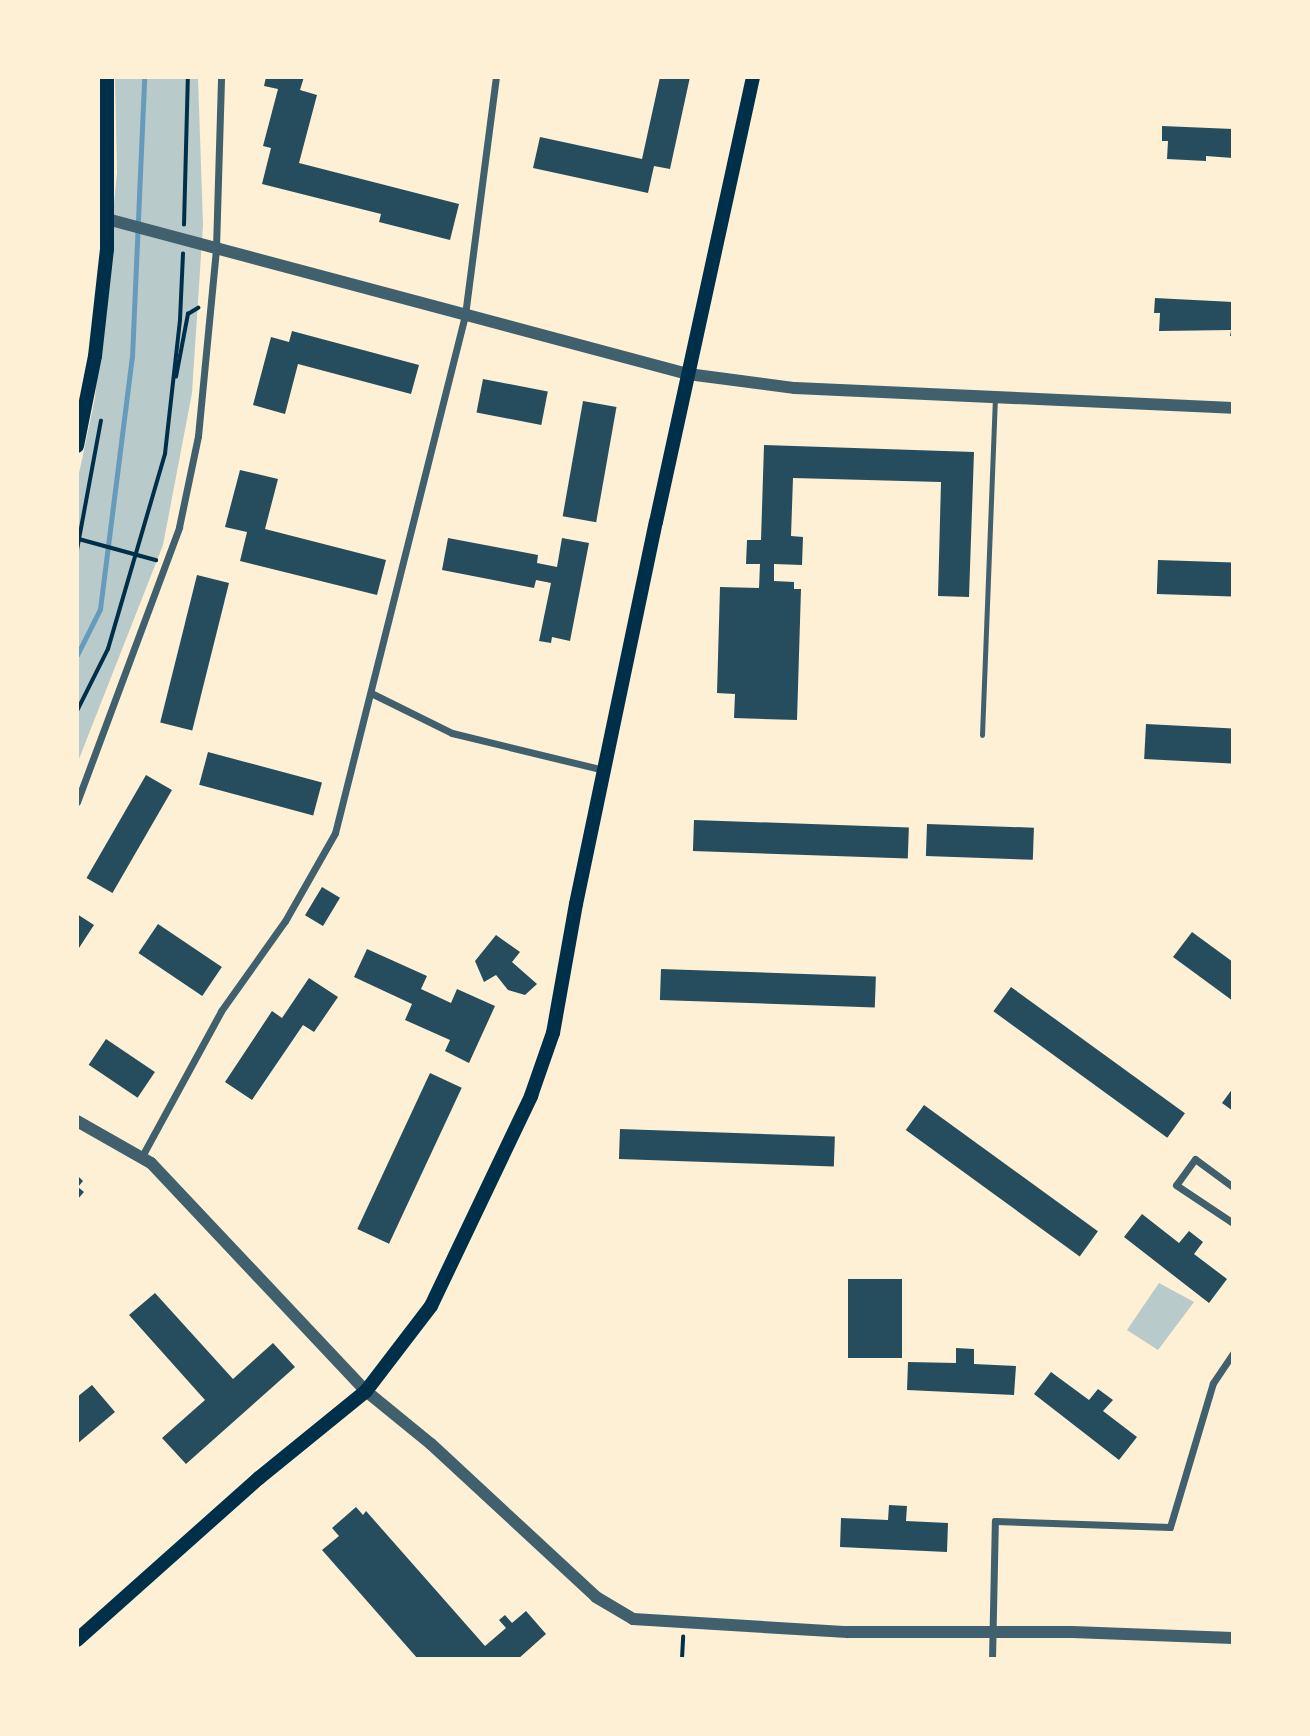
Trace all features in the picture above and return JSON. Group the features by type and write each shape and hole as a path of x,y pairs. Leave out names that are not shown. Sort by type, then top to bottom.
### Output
{"main road":[{"path":"77,446 81,402 95,356 111,220 107,77"},
{"path":"77,1640 259,1478 366,1391 431,1306 531,1096 553,1033 563,967 604,771 753,77"}],"street":[{"path":"77,802 179,527 198,436 211,308 210,246 221,77"},
{"path":"141,1158 221,1011 285,921 335,833 465,315 496,77"},
{"path":"111,220 688,374 795,388 1233,408"},
{"path":"371,693 452,733 604,771"},
{"path":"77,1121 151,1163 366,1391 431,1444 596,1597 633,1619 848,1632 992,1632 1233,1638"},
{"path":"1233,1187 1195,1159 1177,1185 1233,1223"},
{"path":"992,1659 995,1521 1170,1527 1213,1382 1233,1353"}],"lane":[{"path":"982,735 995,399"}],"path":[{"path":"184,228 188,77"},
{"path":"77,711 108,649 165,454 180,320 183,241"},
{"path":"170,403 188,314 194,308 211,308"},
{"path":"77,538 166,563"},
{"path":"682,1659 683,1622"}],"shaded area":[{"path":"115,77 198,77 203,225 192,393 163,545 77,764 77,483 95,398 117,173"},
{"path":"1159,1283 1194,1302 1158,1350 1127,1330"}],"building":[{"path":"266,77 304,77 300,90 317,95 299,163 459,204 450,240 379,222 381,214 262,184 271,148 263,146 278,89 264,86"},
{"path":"660,77 690,77 670,169 654,166 648,193 533,168 540,137 642,159"},
{"path":"1162,126 1233,129 1233,158 1206,156 1206,161 1167,159 1168,141 1162,141"},
{"path":"1155,298 1233,302 1233,336 1230,336 1231,330 1159,331 1160,313 1154,313"},
{"path":"292,331 419,365 411,394 298,364 285,414 253,405 271,337 289,342"},
{"path":"483,379 548,392 541,425 477,412"},
{"path":"583,401 616,407 596,522 563,516"},
{"path":"764,445 974,452 969,597 938,596 941,482 793,478 791,536 803,537 802,565 774,564 774,581 794,582 794,589 801,589 797,720 734,718 735,694 717,693 720,587 759,588 760,564 746,564 747,540 761,540"},
{"path":"240,470 278,479 265,529 386,560 377,595 240,561 247,532 225,527"},
{"path":"448,538 538,555 537,563 557,567 562,538 589,543 570,641 552,637 551,643 539,641 551,583 536,580 534,588 442,570"},
{"path":"1158,560 1233,563 1232,597 1157,594"},
{"path":"197,575 229,583 192,730 160,722"},
{"path":"1146,724 1233,729 1231,764 1144,759"},
{"path":"208,752 322,783 313,815 199,785"},
{"path":"146,775 172,790 112,893 86,878"},
{"path":"694,820 909,828 908,858 693,851"},
{"path":"927,824 1034,828 1033,860 926,856"},
{"path":"322,887 340,898 323,926 305,915"},
{"path":"77,914 94,925 77,951"},
{"path":"158,924 222,967 202,996 138,953"},
{"path":"1192,932 1233,962 1233,1001 1173,957"},
{"path":"496,935 520,952 512,962 537,984 525,995 508,990 496,975 484,982 475,961"},
{"path":"367,949 427,976 421,989 451,1003 457,989 495,1006 469,1063 445,1051 450,1040 405,1020 412,1004 354,977"},
{"path":"661,969 876,977 875,1007 660,1000"},
{"path":"309,978 338,997 314,1032 303,1025 252,1100 225,1082 272,1011 282,1018"},
{"path":"1011,987 1185,1113 1167,1138 993,1011"},
{"path":"106,1039 155,1072 138,1098 89,1065"},
{"path":"430,1073 462,1088 389,1244 357,1229"},
{"path":"1233,1088 1233,1111 1222,1103"},
{"path":"924,1105 1098,1231 1080,1256 906,1130"},
{"path":"620,1129 835,1137 834,1166 619,1159"},
{"path":"77,1175 83,1181 78,1187 84,1192 77,1200"},
{"path":"1142,1214 1179,1243 1189,1231 1203,1242 1194,1254 1227,1279 1209,1303 1124,1237"},
{"path":"848,1279 902,1279 902,1358 848,1358"},
{"path":"155,1293 233,1379 273,1343 295,1367 186,1464 162,1438 205,1400 129,1315"},
{"path":"956,1348 974,1349 974,1364 1016,1366 1014,1395 907,1390 908,1362 956,1363"},
{"path":"1051,1372 1089,1400 1098,1389 1113,1400 1103,1411 1137,1437 1119,1460 1034,1394"},
{"path":"92,1385 115,1412 77,1444 77,1397"},
{"path":"889,1505 907,1506 906,1521 948,1523 947,1552 840,1547 841,1518 888,1520"},
{"path":"356,1507 363,1515 366,1511 485,1646 506,1628 499,1620 505,1615 512,1623 526,1611 546,1634 518,1659 418,1659 322,1550 339,1536 332,1528"}],"waterway":[{"path":"77,655 100,609 132,357 144,77"}]}
